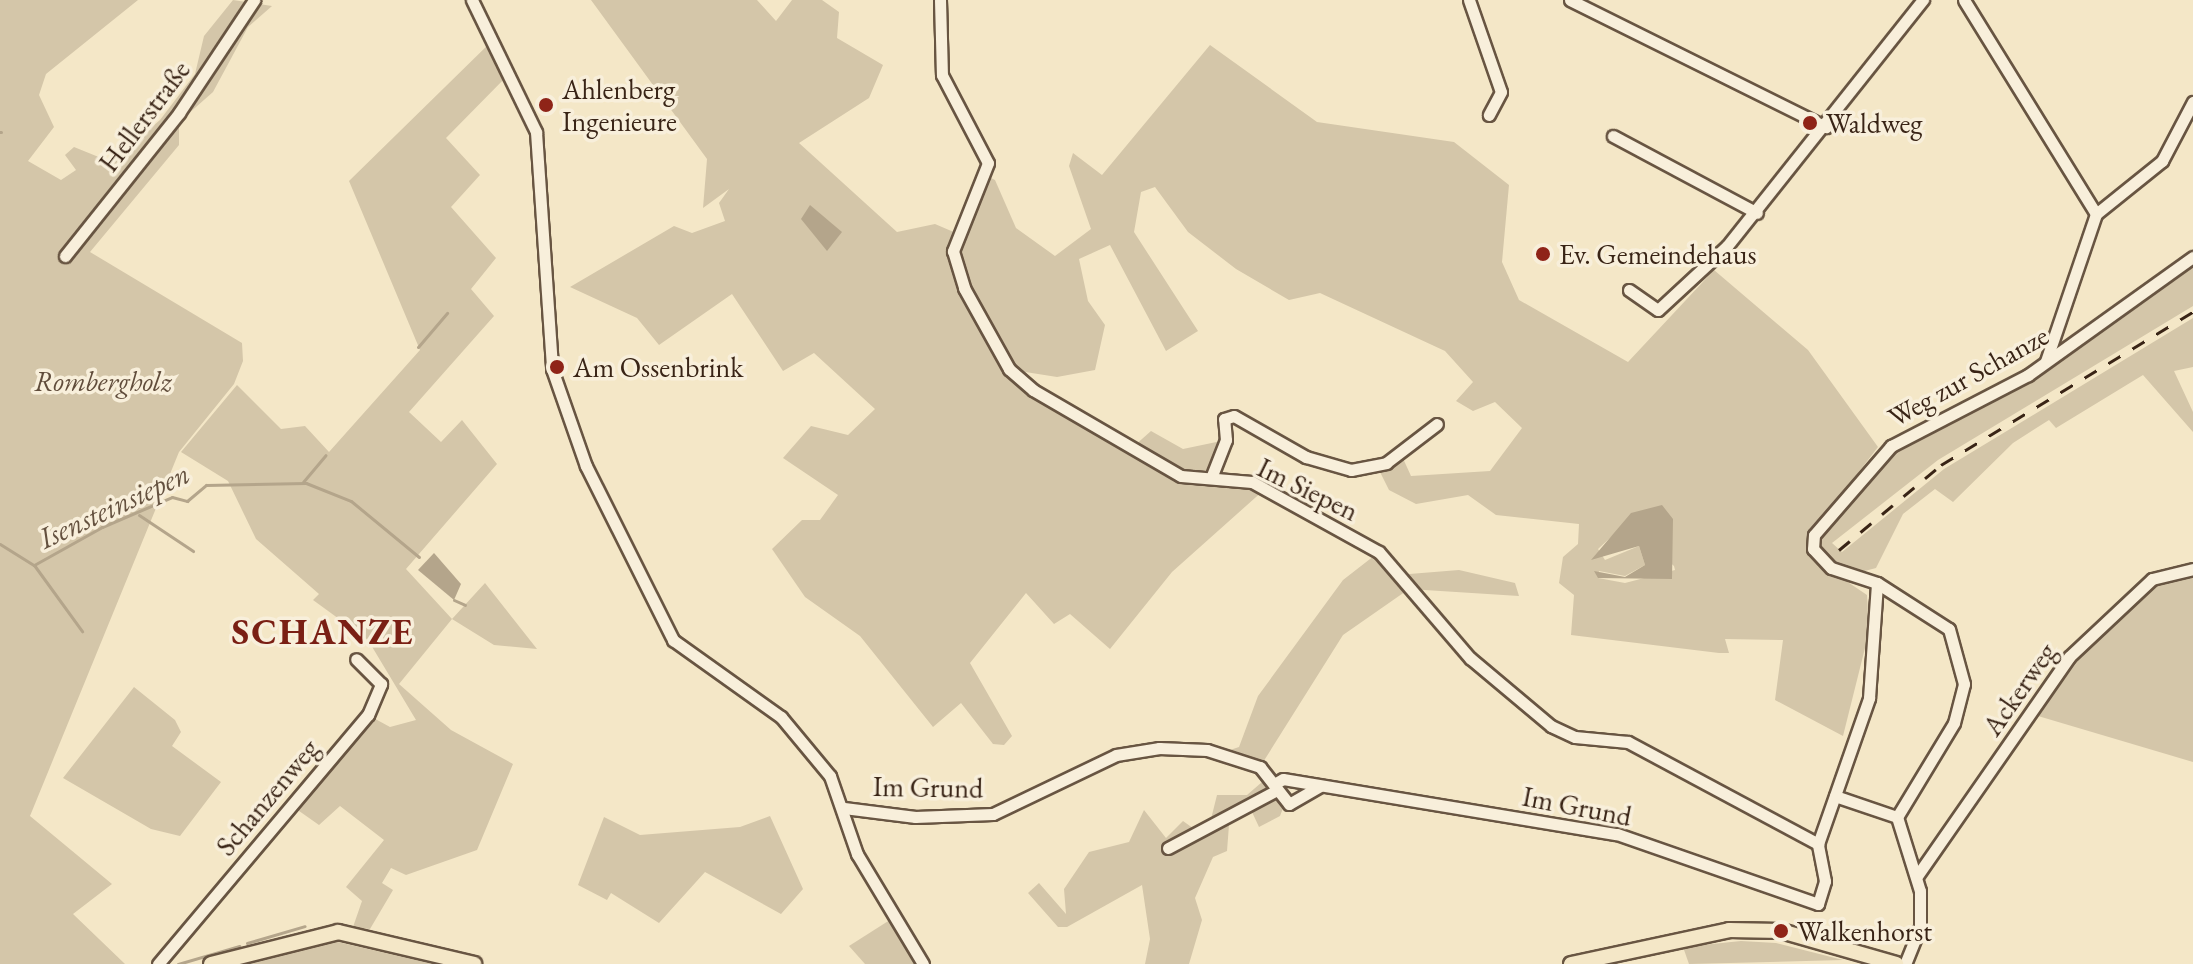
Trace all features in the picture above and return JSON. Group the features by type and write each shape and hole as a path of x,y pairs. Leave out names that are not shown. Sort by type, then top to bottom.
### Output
{"main road":[{"path":"1571,964 1729,930 1781,931 1896,964"},
{"path":"211,964 338,932 474,964"}],"street":[{"name":"Hellerstraße","path":"65,256 179,113 254,0"},
{"path":"472,0 536,132 552,369 586,466 673,640 781,717 830,776 844,808 857,854 923,964"},
{"name":"Im Siepen","path":"940,0 942,75 988,163 953,251 1002,359 1033,390 1181,476 1252,482 1379,552 1470,658 1551,726 1575,737 1628,742 1818,844"},
{"path":"1469,0 1501,92 1489,115"},
{"path":"1570,0 1826,127"},
{"path":"1629,290 1658,310 1757,213 1923,0"},
{"path":"1964,0 2096,214"},
{"path":"2046,361 2096,214 2171,150 2193,102"},
{"path":"1613,136 1757,213"},
{"name":"Weg zur Schanze","path":"1877,583 1823,561 1812,544 1817,530 1891,446 2046,361 2193,257"},
{"path":"1211,478 1226,440 1224,419 1234,416 1306,457 1351,470 1386,463 1437,424"},
{"name":"Ackerweg","path":"1917,876 2069,657 2152,579 2193,569"},
{"path":"1818,844 1869,698 1877,583 1949,629 1964,684 1954,723 1897,817 1917,876 1920,927 1905,964"},
{"name":"Schanzenweg","path":"158,964 368,715 381,684 356,659"},
{"name":"Im Grund","path":"844,808 915,817 993,814 1116,755 1159,748 1230,755 1260,767 1276,787 1283,779 1617,834 1818,904 1825,881 1818,844"},
{"path":"1168,848 1276,787 1289,804 1320,786"},
{"path":"1835,796 1897,817"}],"green space":[{"name":"Rombergholz","path":"0,0 138,0 46,74 39,95 54,127 28,161 61,180 76,170 65,155 74,147 111,162 160,120 195,74 204,36 233,0 272,6 248,27 213,92 179,122 179,145 90,252 242,343 243,361 234,384 179,452 30,816 112,884 73,914 125,964 0,964"},
{"path":"591,0 757,0 776,21 792,0 822,0 839,12 837,38 883,65 869,98 799,143 897,232 935,224 956,233 983,174 995,180 1016,228 1055,256 1091,229 1069,166 1073,153 1102,175 1210,45 1317,122 1454,142 1509,185 1502,262 1519,300 1628,362 1714,270 1808,350 1878,447 1807,539 1815,560 1867,595 1869,632 1843,736 1775,700 1783,640 1725,639 1729,653 1719,653 1571,635 1574,595 1559,583 1563,557 1578,544 1579,524 1496,515 1468,495 1416,504 1389,490 1377,466 1401,454 1411,476 1490,471 1522,428 1495,402 1473,411 1456,401 1473,382 1445,351 1320,293 1289,300 1236,269 1188,232 1155,187 1141,192 1134,232 1198,331 1166,351 1110,245 1079,259 1088,301 1105,325 1095,370 1057,377 1012,370 1133,447 1151,431 1183,449 1226,440 1212,478 1265,489 1172,572 1110,649 1070,614 1054,624 1026,593 970,663 1012,736 1004,745 993,744 961,703 933,727 860,636 805,597 772,549 802,520 820,520 838,495 783,458 811,426 848,435 875,409 814,353 783,371 732,294 659,345 637,318 570,287 674,226 692,233 725,221 719,203 729,189 703,208 707,159","holes":["1626,523 1675,570 1625,583 1598,578 1599,571 1625,576 1645,565 1639,546 1605,560 1598,549"]},
{"path":"493,40 510,73 446,138 480,175 451,207 496,258 471,289 494,316 409,412 441,442 462,420 497,464 406,569 452,619 399,684 451,730 513,764 477,850 406,875 391,868 382,883 393,890 370,929 353,927 362,901 346,887 384,840 340,806 319,825 292,806 368,715 390,727 416,720 368,640 313,600 319,594 256,539 228,481 181,452 237,385 281,429 305,426 329,452 420,350 349,181"},
{"path":"2193,263 2193,306 1938,460 1832,543 1842,552 1944,469 2193,318 2193,367 2174,371 2193,412 2193,432 2143,375 2056,428 2049,420 2013,443 1953,502 1935,489 1903,514 1876,568 1857,573 1819,552 1817,536 1885,457 2027,382"},
{"path":"1379,552 1397,575 1459,570 1515,583 1519,596 1409,589 1343,635 1260,767 1221,753 1239,747 1258,696 1343,580"},
{"path":"2193,573 2193,762 2038,716 2103,626 2148,586"},
{"path":"485,583 537,649 494,645 452,619"},
{"path":"134,687 175,720 181,732 172,746 221,782 180,836 151,829 63,778"},
{"path":"1269,776 1285,803 1280,816 1259,827 1252,812 1229,825 1227,851 1213,857 1195,898 1202,920 1189,964 1145,964 1150,939 1142,885 1067,927 1058,927 1028,893 1039,883 1066,914 1064,889 1089,852 1129,842 1144,810 1166,838 1183,821 1197,831 1209,827 1217,795 1247,795"},
{"path":"770,816 803,889 781,914 705,872 659,923 611,893 607,900 578,885 604,817 640,835 740,827"},
{"path":"893,918 923,964 865,964 849,946"},
{"path":"329,940 433,964 244,964"},
{"path":"1741,941 1776,943 1843,960 1689,964 1683,947"}],"shaded area":[{"path":"810,205 842,232 827,251 801,219"},
{"path":"1662,505 1673,519 1672,579 1598,578 1594,571 1625,577 1645,565 1639,546 1591,560 1631,513"},
{"path":"434,553 461,584 454,600 418,570"}],"waterway":[{"path":"418,347 447,313"},
{"path":"303,482 326,455"},
{"name":"Isensteinsiepen","path":"0,544 34,565 102,527 172,497 187,501 206,485 306,483 351,501 419,557"},
{"path":"139,515 193,551"},
{"path":"34,565 82,631"},
{"path":"454,600 465,605"},
{"path":"247,943 305,926"},
{"path":"178,964 239,946"}],"railway":[{"path":"1839,550 1941,465 2193,312"}],"place":[{"name":"Ahlenberg Ingenieure","path":"546,105"},
{"name":"Waldweg","path":"1810,123"},
{"name":"Ev. Gemeindehaus","path":"1543,254"},
{"name":"Am Ossenbrink","path":"557,367"},
{"name":"Walkenhorst","path":"1781,931"}],"district":[{"name":"SCHANZE","path":"323,632"}]}
